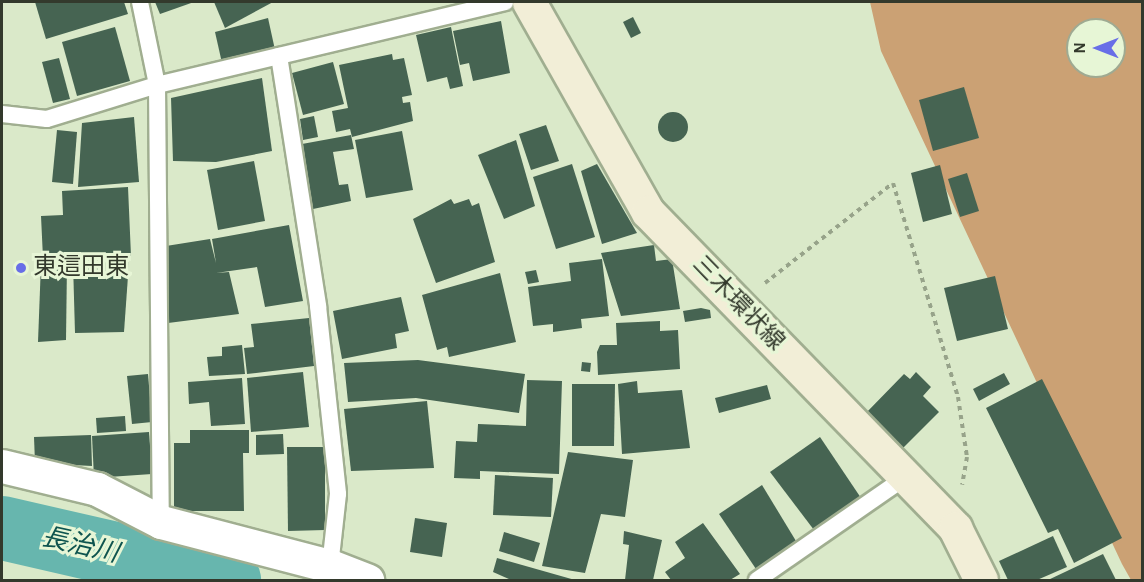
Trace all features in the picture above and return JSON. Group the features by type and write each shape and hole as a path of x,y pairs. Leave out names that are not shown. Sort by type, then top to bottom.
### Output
{"main road":[{"name":"三木環状線","path":"529,2 648,212 955,528 981,580"}],"street":[{"path":"2,466 97,489 161,522 330,566 367,580"}],"lane":[{"path":"140,2 158,85 161,522"},
{"path":"2,114 47,118 158,85 505,2"},
{"path":"279,56 318,306 338,494 330,566"},
{"path":"757,580 906,477"}],"path":[{"path":"739,304 893,183 958,397 967,457 955,528"}],"shaded area":[{"path":"870,2 1142,2 1142,580 1131,580 881,51"}],"building":[{"path":"35,2 124,2 128,14 46,39"},
{"path":"155,2 194,2 160,14"},
{"path":"214,2 273,2 225,28"},
{"path":"633,17 641,33 631,38 623,22"},
{"path":"268,18 275,50 222,63 215,32"},
{"path":"501,21 510,73 473,81 469,63 460,65 453,31"},
{"path":"115,27 130,81 77,96 62,42"},
{"path":"451,27 463,86 450,89 447,77 427,82 416,35"},
{"path":"392,54 393,60 404,58 412,95 402,97 403,103 410,102 413,121 352,137 350,129 336,132 332,111 348,108 339,65"},
{"path":"59,58 70,99 53,103 42,62"},
{"path":"333,62 344,104 303,115 292,73"},
{"path":"262,78 272,151 216,162 173,161 171,98"},
{"path":"964,87 979,138 933,151 919,100"},
{"path":"673,112 684,116 688,127 684,138 673,142 662,138 658,127 662,116"},
{"path":"314,116 318,137 303,140 300,119"},
{"path":"134,117 139,182 78,187 82,123"},
{"path":"546,125 559,161 531,170 519,134"},
{"path":"57,130 77,132 73,184 52,182"},
{"path":"402,131 413,190 366,198 355,140"},
{"path":"351,135 354,149 333,152 339,185 348,184 351,201 313,209 302,144"},
{"path":"516,140 535,206 504,219 478,155"},
{"path":"254,161 265,221 218,230 207,170"},
{"path":"572,164 595,237 556,249 533,177"},
{"path":"597,164 637,233 602,244 581,171"},
{"path":"940,165 952,214 923,222 911,173"},
{"path":"967,173 979,211 960,217 948,179"},
{"path":"128,187 131,256 43,258 41,216 63,215 62,191"},
{"path":"451,199 454,204 469,199 472,206 479,203 495,262 436,283 413,219"},
{"path":"289,225 303,301 265,307 257,267 216,273 229,272 239,314 168,323 166,246 210,239 216,263 212,239"},
{"path":"654,245 656,261 672,259 680,309 621,316 601,253"},
{"path":"602,259 609,316 581,319 582,328 553,332 553,324 533,326 528,287 571,281 569,263"},
{"path":"129,262 124,332 75,333 73,263"},
{"path":"41,263 67,263 66,340 38,342"},
{"path":"536,270 539,282 528,284 525,272"},
{"path":"500,273 516,342 449,357 447,347 437,350 422,295"},
{"path":"995,276 1008,329 957,341 944,288"},
{"path":"401,297 409,331 395,334 397,348 342,359 333,311"},
{"path":"701,308 710,310 711,318 685,322 683,311"},
{"path":"309,318 314,366 247,374 244,348 254,347 251,324"},
{"path":"660,321 660,331 678,330 680,369 598,375 597,352 600,345 617,345 616,323"},
{"path":"242,345 245,374 209,376 207,357 222,356 222,347"},
{"path":"418,360 525,374 519,413 416,398 348,402 344,363"},
{"path":"582,362 591,363 590,372 581,371"},
{"path":"303,372 309,427 251,432 247,378"},
{"path":"916,372 931,387 923,396 939,412 902,449 866,413 904,374 910,379"},
{"path":"1004,373 1010,384 979,401 973,389"},
{"path":"148,374 152,422 132,424 127,376"},
{"path":"242,378 245,424 211,426 209,402 189,404 188,382"},
{"path":"1042,379 1122,538 1074,563 1058,529 1048,533 986,408"},
{"path":"527,380 562,381 559,474 480,471 480,479 454,478 456,441 477,442 478,424 526,426"},
{"path":"637,381 638,393 682,390 690,448 622,454 618,384"},
{"path":"572,384 615,384 614,446 572,446"},
{"path":"767,385 771,399 719,413 715,398"},
{"path":"427,401 434,468 351,471 344,409"},
{"path":"125,416 126,431 97,433 96,418"},
{"path":"190,430 249,430 249,453 243,453 244,511 174,511 174,443 190,443"},
{"path":"149,432 152,474 94,478 92,436"},
{"path":"283,434 284,454 256,455 256,435"},
{"path":"91,435 92,466 35,463 34,437"},
{"path":"820,437 861,498 814,530 770,472"},
{"path":"287,447 325,447 325,530 288,531"},
{"path":"568,452 633,460 625,517 601,514 585,573 542,566"},
{"path":"495,475 553,478 551,517 493,515"},
{"path":"762,485 796,541 756,569 719,514"},
{"path":"415,518 447,523 442,557 410,552"},
{"path":"703,523 740,574 730,580 671,580 665,572 685,558 675,542"},
{"path":"624,531 662,540 653,580 625,580 629,545 623,544"},
{"path":"504,532 540,543 534,562 499,551"},
{"path":"1053,536 1067,567 1037,580 1008,580 999,561"},
{"path":"1103,554 1116,580 1048,580"},
{"path":"497,558 575,580 511,580 493,572"}],"waterway":[{"name":"長治川","path":"2,528 229,580"}],"place":[{"name":"東這田東","path":"21,268"}]}
